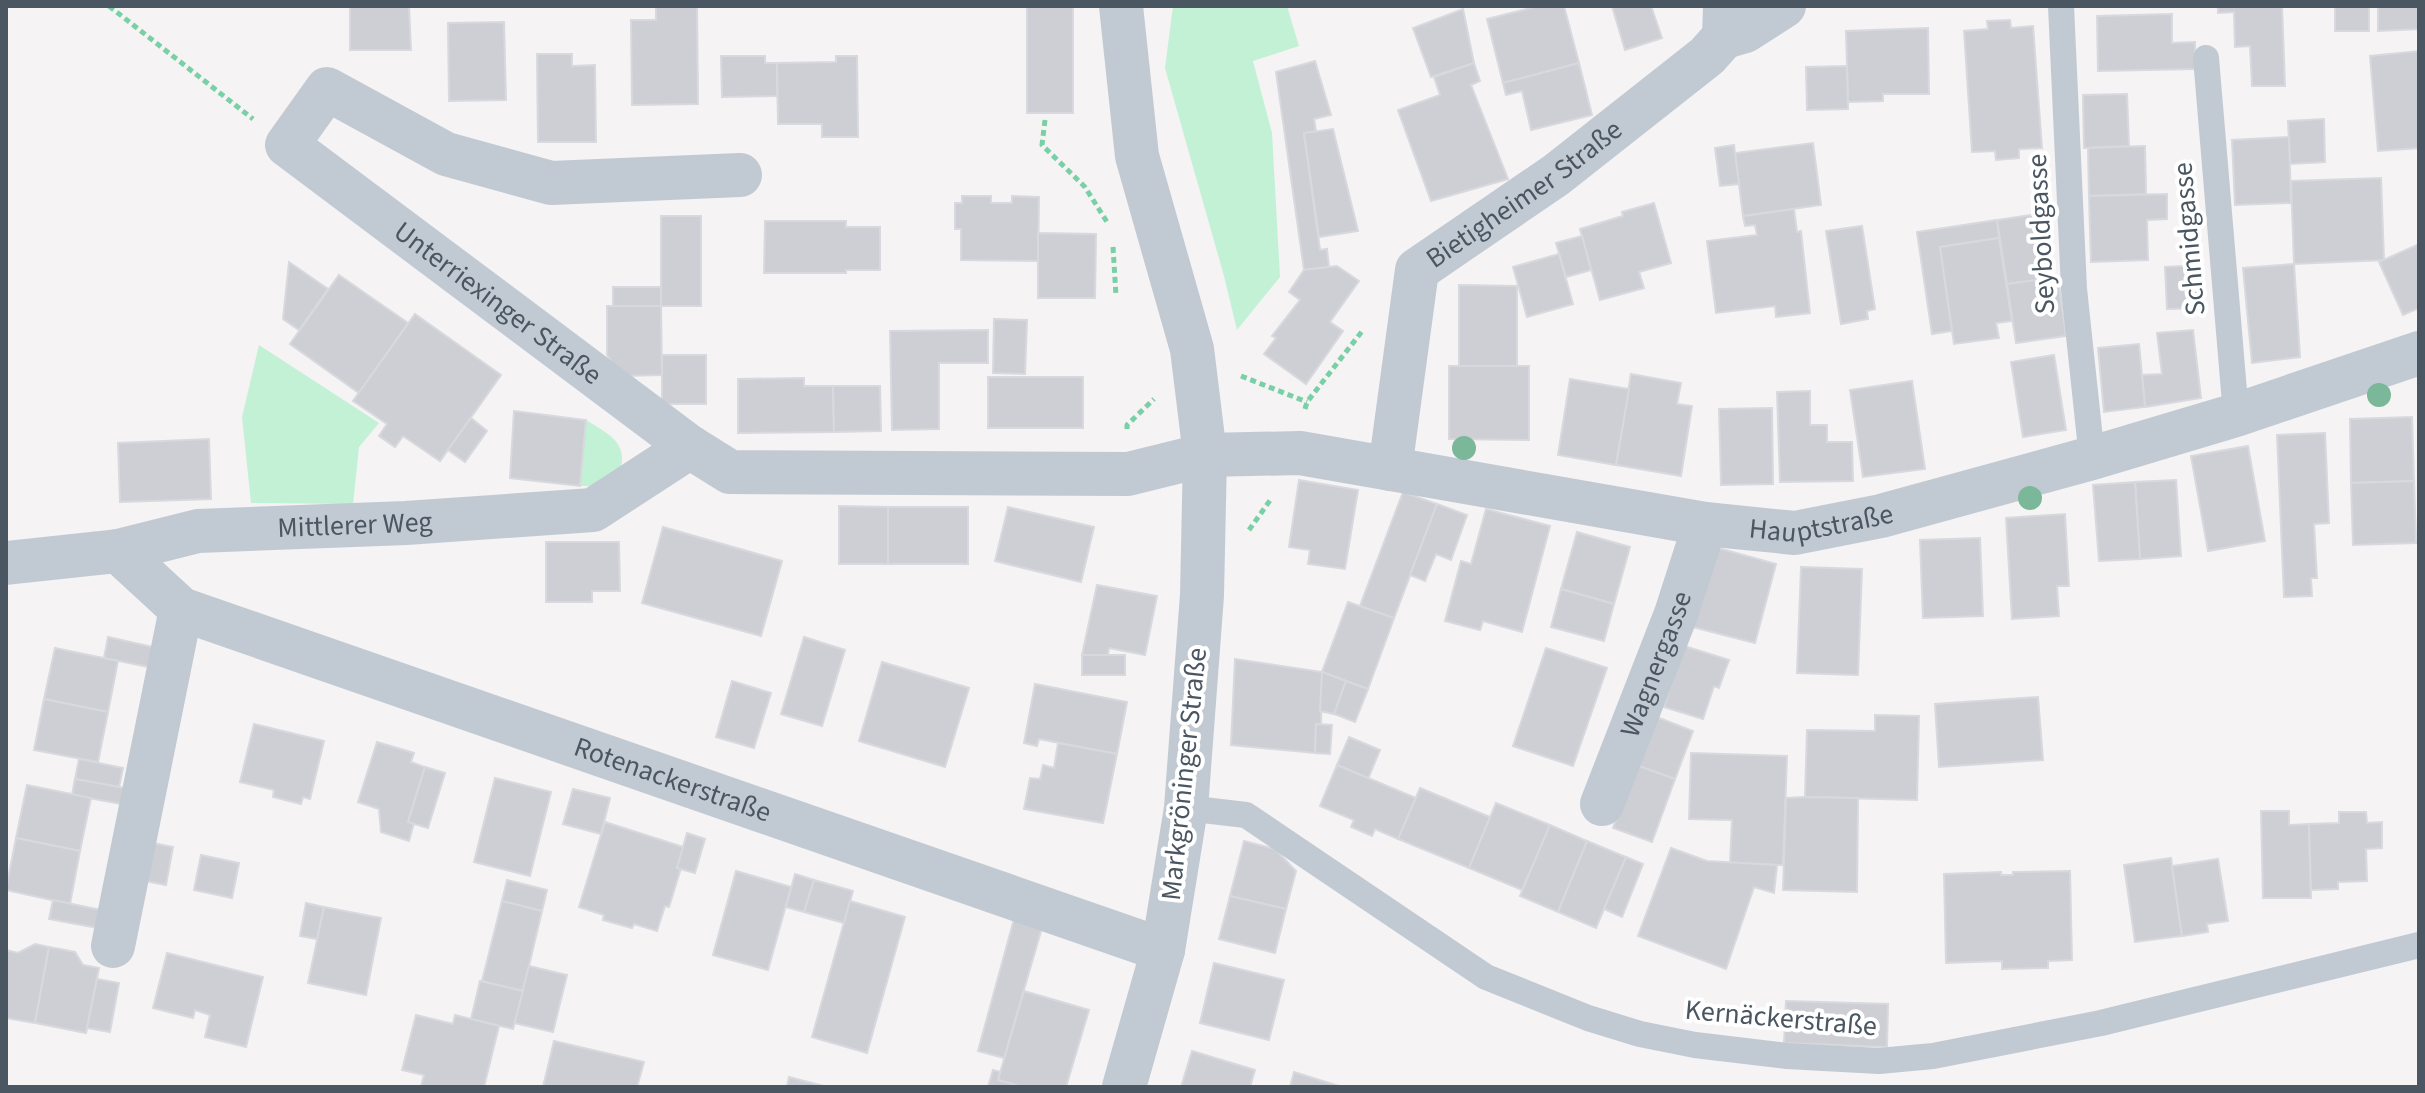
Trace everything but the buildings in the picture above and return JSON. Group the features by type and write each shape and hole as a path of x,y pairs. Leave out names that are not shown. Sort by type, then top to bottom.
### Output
{"street":[{"path":"1121,6 1137,156 1192,349 1205,455"},
{"path":"1724,21 1745,31 1784,6"},
{"name":"Bietigheimer Straße","path":"1390,469 1417,270 1556,175 1707,56 1724,21"},
{"path":"287,145 327,89 446,154 551,183 740,175"},
{"name":"Unterriexinger Straße","path":"287,145 690,447 730,472 1128,474 1205,455"},
{"name":"Hauptstraße","path":"1205,455 1300,453 1705,524 1795,533 1881,516 2092,458 2236,415 2419,353"},
{"name":"Mittlerer Weg","path":"6,563 118,551 198,531 406,523 593,510 690,447"},
{"name":"Markgröninger Straße","path":"1124,1087 1163,950 1186,808 1202,595 1205,455"},
{"name":"Wagnergasse","path":"1602,804 1676,614 1705,524"},
{"name":"Rotenackerstraße","path":"118,551 181,609 1163,950"},
{"path":"113,946 181,609"}],"lane":[{"name":"Seyboldgasse","path":"2061,6 2074,289 2092,458"},
{"name":"Schmidgasse","path":"2206,58 2236,415"},
{"name":"Kernäckerstraße","path":"1186,808 1246,815 1486,977 1588,1018 1640,1034 1741,1051 1879,1061 1933,1056 2101,1023 2419,945"}],"path":[{"path":"109,6 287,145"},
{"path":"1045,120 1042,145 1085,187 1108,224"},
{"path":"1111,238 1116,296"},
{"path":"1232,373 1307,402"}],"green space":[{"path":"1173,6 1287,6 1299,46 1253,61 1272,133 1280,277 1237,330 1165,68"},
{"path":"259,345 379,423 359,447 353,504 251,503 242,417"},
{"path":"586,420 615,440 622,453 620,472 598,486 580,486"}]}
